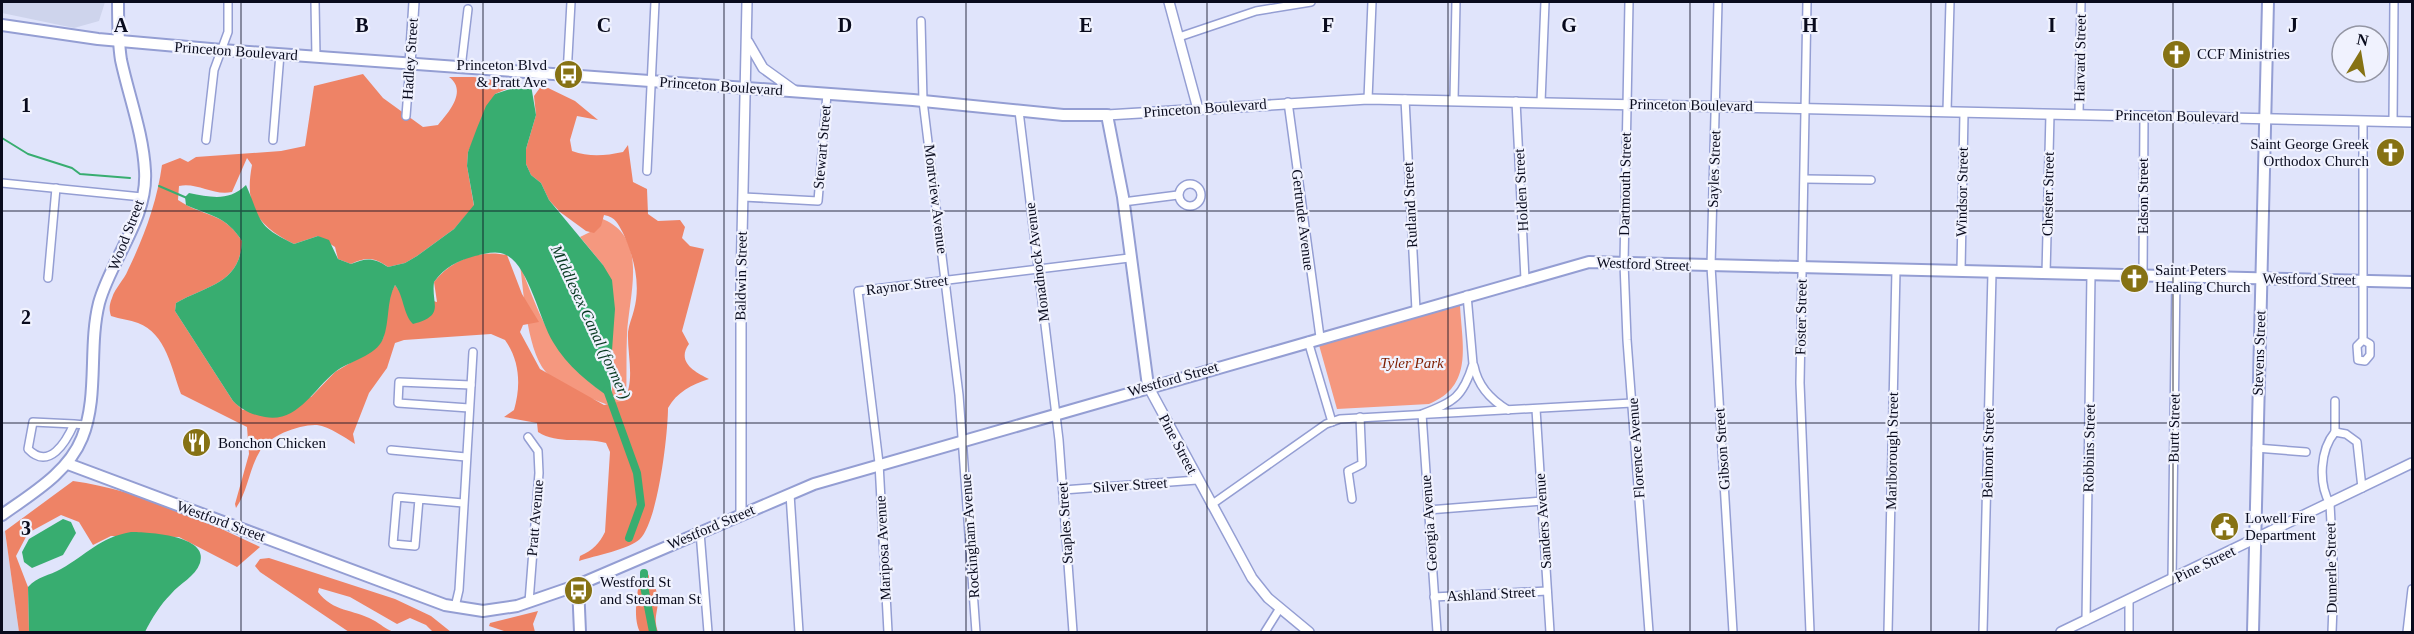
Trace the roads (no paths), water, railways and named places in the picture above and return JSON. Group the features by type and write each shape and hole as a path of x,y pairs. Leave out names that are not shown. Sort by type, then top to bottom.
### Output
{"main road":[{"name":"Wood Street","path":"68,464 82,438 80,425 91,390 94,335 100,302 138,214 145,173 141,137 121,59 118,2"},
{"name":"Stevens Street","path":"2253,633 2268,2"},
{"name":"Princeton Boulevard","path":"2,25 119,41 222,50 923,101 1063,116 1107,116"},
{"name":"Pine Street","path":"1107,116 1123,202 1148,387"},
{"name":"Westford Street","path":"68,464 336,566 455,607 483,611 529,602 578,585 741,513 879,463 1589,262 2412,282"},
{"path":"2,515 68,464"},
{"path":"578,585 580,633"}],"street":[{"path":"206,140 214,70 228,32 228,2"},
{"path":"315,2 316,57"},
{"name":"Hadley Street","path":"406,116 414,2"},
{"path":"567,75 571,2"},
{"path":"647,171 655,2"},
{"name":"Baldwin Street","path":"741,513 747,2"},
{"path":"1169,2 1198,109"},
{"path":"1179,37 1256,11 1311,2"},
{"path":"1368,99 1372,2"},
{"path":"1454,100 1456,2"},
{"path":"1541,102 1545,2"},
{"name":"Dartmouth Street","path":"1624,264 1629,2"},
{"name":"Sayles Street","path":"1711,266 1718,2"},
{"name":"Foster Street","path":"1807,2 1800,383 1810,633"},
{"path":"1947,111 1950,2"},
{"name":"Harvard Street","path":"2079,114 2081,2"},
{"path":"2393,122 2394,2"},
{"path":"461,68 468,9"},
{"name":"Montview Avenue","path":"921,21 923,101 963,440"},
{"name":"Baldwin Street","path":"747,39 763,68 795,91"},
{"path":"273,140 280,54"},
{"name":"Stewart Street","path":"743,196 818,201 827,94"},
{"name":"Princeton Boulevard","path":"1107,116 1288,102 1405,99 2412,122"},
{"name":"Rutland Street","path":"1405,99 1416,310"},
{"name":"Holden Street","path":"1516,101 1525,279"},
{"name":"Gertrude Avenue","path":"1288,102 1320,337"},
{"name":"Monadnock Avenue","path":"1019,111 1055,413"},
{"name":"Windsor Street","path":"1961,270 1964,113"},
{"name":"Chester Street","path":"2046,274 2050,114"},
{"name":"Edson Street","path":"2143,276 2144,116"},
{"path":"2363,121 2365,281 2363,340"},
{"path":"1805,179 1871,180"},
{"path":"2,183 142,197"},
{"path":"48,278 56,188"},
{"path":"1123,202 1178,195"},
{"name":"Raynor Street","path":"879,463 858,291 1129,258"},
{"name":"Florence Avenue","path":"1624,264 1649,633"},
{"name":"Gibson Street","path":"1711,266 1733,633"},
{"name":"Marlborough Street","path":"1888,633 1896,270"},
{"name":"Belmont Street","path":"1983,633 1992,273"},
{"name":"Robbins Street","path":"2086,621 2091,274"},
{"name":"Burtt Street","path":"2172,580 2176,276"},
{"path":"1467,295 1473,364 1484,390 1491,399 1509,411"},
{"path":"1308,341 1332,422"},
{"path":"455,607 459,590 473,352"},
{"path":"1422,414 1444,406 1459,396 1473,364"},
{"path":"469,408 398,403 399,382 471,385"},
{"name":"Pine Street","path":"1148,387 1251,578 1280,608 1309,633"},
{"path":"2335,401 2335,432 2346,434 2357,442 2362,488"},
{"path":"1211,505 1332,422 1360,417 1632,403"},
{"name":"Sanders Avenue","path":"1536,409 1550,633"},
{"name":"Staples Street","path":"1055,413 1073,633"},
{"name":"Georgia Avenue","path":"1422,414 1437,633"},
{"path":"1352,499 1348,471 1362,464 1360,417"},
{"path":"33,422 80,425 52,456 35,454 28,449 33,422"},
{"name":"Dumerle Street","path":"2332,633 2334,580 2330,504 2324,493 2323,469 2328,443 2335,432"},
{"name":"Pratt Avenue","path":"528,437 538,451 539,473 529,602"},
{"name":"Rockingham Avenue","path":"963,440 976,633"},
{"path":"2256,448 2306,452"},
{"path":"391,450 466,457"},
{"name":"Mariposa Avenue","path":"879,463 888,633"},
{"name":"Pine Street","path":"2061,633 2412,463"},
{"name":"Silver Street","path":"1063,490 1197,480"},
{"path":"790,494 798,633"},
{"path":"419,499 415,546 393,544 397,497 419,499 463,503"},
{"path":"1428,510 1542,501"},
{"path":"700,532 708,633"},
{"path":"2407,633 2412,589"},
{"name":"Ashland Street","path":"1434,597 1547,591"},
{"path":"2129,601 2129,633"},
{"path":"1265,633 1280,608"}],"water":[{"path":"522,85 531,85 536,115 526,149 526,164 531,175 541,183 549,200 603,265 612,280 615,309 610,378 612,399 572,367 553,342 527,281 514,260 506,255 487,253 463,260 443,272 434,282 435,308 433,313 423,321 413,324 395,285 380,345 335,372 304,404 295,410 276,418 265,417 247,412 236,404 175,311 176,303 210,287 228,275 240,255 242,241 224,222 186,205 185,197 189,193 212,197 226,196 246,185 261,221 272,232 294,244 318,236 329,240 338,259 351,264 370,260 378,261 388,267 405,263 454,229 474,205 467,166 468,152 477,128 486,106 495,94"},
{"path":"63,519 71,522 76,533 63,555 32,568 24,562 22,552 29,539"},
{"path":"131,532 175,537 196,546 201,554 198,568 163,603 145,632 29,632 28,587 101,542"}],"waterway":[{"path":"2,138 28,154 72,168 80,174 130,178"},
{"path":"159,186 187,198"},
{"name":"MIddlesex Canal (former)","path":"607,390 637,473 641,505 629,538"},
{"name":"MIddlesex Canal (former)","path":"644,573 644,586 653,632"}],"place":[{"name":"CCF Ministries","path":"2176,54"},
{"name":"Princeton Blvd & Pratt Ave","path":"568,74"},
{"name":"Saint George Greek Orthodox Church","path":"2390,153"},
{"name":"Saint Peters Healing Church","path":"2134,279"},
{"name":"Bonchon Chicken","path":"197,443"},
{"name":"Lowell Fire Department","path":"2224,527"},
{"name":"Westford St and Steadman St","path":"579,591"}],"park label":[{"name":"Tyler Park","path":"1412,363"}]}
